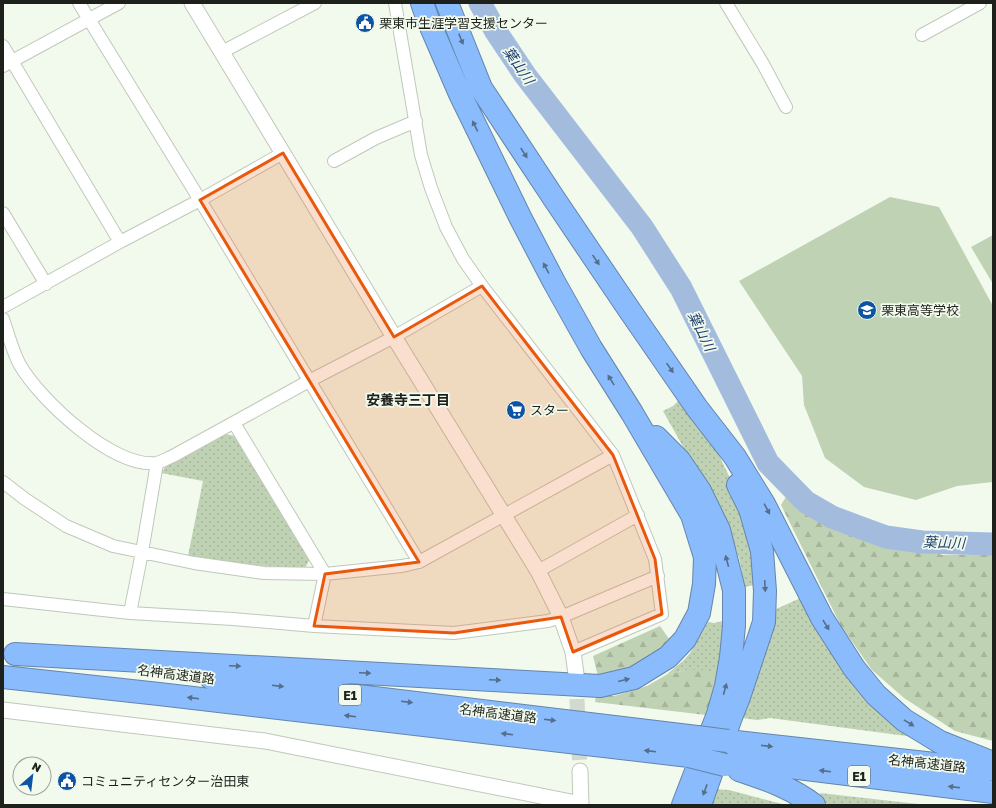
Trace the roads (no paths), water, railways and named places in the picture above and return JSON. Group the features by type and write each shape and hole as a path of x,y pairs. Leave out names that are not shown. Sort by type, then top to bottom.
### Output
{"highway":[{"path":"9,654 600,686 634,678 668,657 685,639 699,613 704,584 705,557 692,514 632,413 591,348 554,282 520,217 460,94 422,3"},
{"path":"446,3 481,88 555,200 697,408 735,457 764,504 822,618 854,668 876,695 904,720 940,742 993,763"},
{"path":"697,408 750,509 762,551 765,591 764,622 700,805"},
{"path":"632,413 679,460 700,491 719,530 734,590 734,626 731,658 726,686 718,714 683,805"},
{"name":"名神高速道路","path":"9,654 693,746 726,755 993,792"},
{"name":"名神高速道路","path":"3,677 174,696 693,746"},
{"path":"726,755 803,797 814,805"},
{"name":"名神高速道路","path":"726,755 993,771"}],"street":[{"path":"79,3 419,562"},
{"path":"8,64 119,3"},
{"path":"192,3 394,337 538,571 561,617 573,652 576,674"},
{"path":"222,52 315,3"},
{"path":"395,3 422,156 431,188 446,227 463,259 482,286 613,455 655,559 662,614 573,652"},
{"path":"726,3 763,64 786,107"},
{"path":"922,35 976,4"},
{"path":"3,46 8,64 120,242"},
{"path":"334,161 376,138 416,121"},
{"path":"3,307 283,154"},
{"path":"3,213 46,284"},
{"path":"3,319 19,364 45,398 82,431 116,453 135,461 157,463 173,456 309,381 394,337 482,286"},
{"path":"234,423 325,574 314,626"},
{"path":"3,482 25,499 66,526 113,546 194,563 264,573 325,574 402,566 419,562 505,516 613,455"},
{"path":"130,613 157,463"},
{"path":"538,571 638,515"},
{"path":"3,599 130,613 233,619 314,626 454,633 548,622 658,576"},
{"path":"3,710 265,741 581,804 580,771"}],"waterway":[{"name":"葉山川","path":"480,3 495,30 525,75 642,227 681,288 768,463 806,502 832,517 886,537 922,542 993,544"}],"tunnel":[{"path":"576,676 580,771"}],"place":[{"name":"栗東市生涯学習支援センター","path":"365,23"},
{"name":"栗東高等学校","path":"867,310"},
{"name":"スター","path":"516,410"},
{"name":"コミュニティセンター治田東","path":"67,781"}],"district":[{"name":"安養寺三丁目","path":"408,399"}]}
